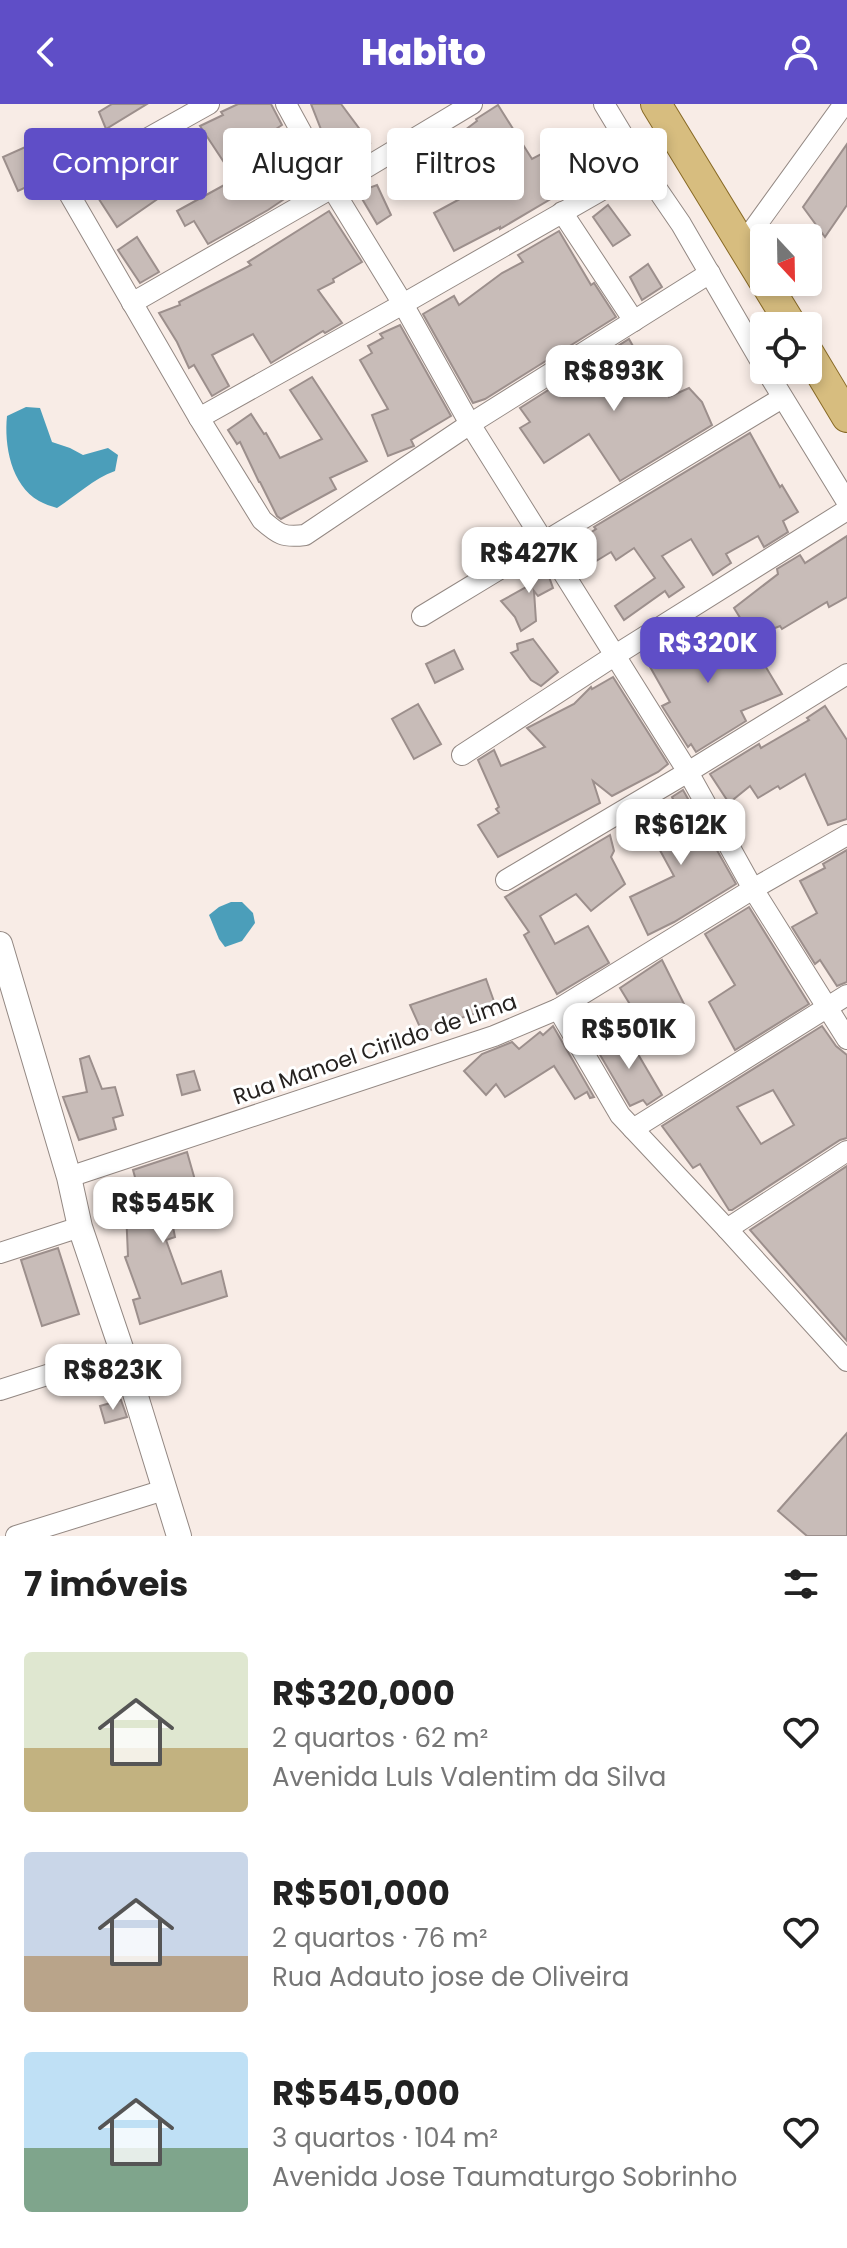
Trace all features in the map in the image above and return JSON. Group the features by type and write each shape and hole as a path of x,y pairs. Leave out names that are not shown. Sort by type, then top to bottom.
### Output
{"main road":[{"path":"656,104 750,258"}],"street":[{"path":"209,104 64,185 262,520 287,538 305,535 470,424 710,273"},
{"path":"286,104 299,128"},
{"path":"371,165 472,104"},
{"path":"604,104 618,128"},
{"path":"742,245 844,104"},
{"path":"132,303 311,200"},
{"path":"339,200 403,304 470,424 688,772 753,889 847,1039"},
{"path":"199,418 583,200"},
{"path":"665,200 750,342"},
{"path":"562,212 634,321"},
{"path":"740,324 750,330"},
{"path":"774,384 847,502"},
{"path":"422,616 782,398"},
{"path":"462,755 847,510"},
{"path":"506,880 847,674"},
{"name":"Rua Manoel Cirildo de Lima","path":"69,1177 494,1036 558,1009 847,835"},
{"path":"0,944 69,1177 80,1227 179,1536"},
{"path":"633,1129 847,995"},
{"path":"558,1009 620,1115 846,1361"},
{"path":"727,1229 847,1151"},
{"path":"0,1253 80,1227"},
{"path":"0,1390 122,1351"},
{"path":"16,1536 164,1490"}],"water":[{"path":"26,407 40,408 52,442 83,455 108,448 118,455 115,471 57,508 29,494 11,463 7,439 7,416"},
{"path":"231,902 242,902 253,913 255,923 242,941 225,947 209,915"}],"building":[{"path":"112,104 147,104 108,128 99,112"},
{"path":"238,104 271,104 282,125 278,128 223,128 223,161 207,137 207,128 200,126 223,115 221,112"},
{"path":"311,104 341,104 359,128 320,128"},
{"path":"498,105 512,128 468,128"},
{"path":"847,144 847,205 825,237 822,224 815,224 803,207"},
{"path":"524,146 532,159 540,155 540,200 549,200 500,229 454,251 434,213 458,200 524,200"},
{"path":"24,148 24,188 18,191 3,157"},
{"path":"377,185 391,215 377,224 363,200 371,200 371,187"},
{"path":"223,186 223,200 283,200 208,244 194,221 185,226 177,211 197,200 207,200 207,195"},
{"path":"99,200 156,200 117,227"},
{"path":"608,205 630,235 613,246 593,217"},
{"path":"329,211 362,262 318,290 342,323 271,363 253,334 212,355 229,386 212,396 194,365 189,368 159,313 180,305 179,302 251,265 248,262"},
{"path":"559,231 591,285 594,283 616,317 485,399 473,403 423,314 454,296 459,305 502,273 523,262 518,255"},
{"path":"137,237 159,272 140,283 118,250"},
{"path":"648,264 662,287 642,300 630,277"},
{"path":"400,325 451,416 411,440 414,446 388,456 372,415 388,409 360,360 372,353 368,346 383,338 380,334"},
{"path":"629,339 652,380 659,376 669,397 689,388 702,402 712,425 620,481 589,434 544,463 520,428 530,422 520,408"},
{"path":"312,377 367,461 330,478 336,489 281,519 240,442 237,444 228,430 251,414 280,458 322,439 290,390"},
{"path":"750,433 780,487 782,485 798,512 783,521 788,532 764,547 758,536 726,554 731,563 713,575 691,539 662,556 684,587 669,597 665,591 624,620 615,606 655,578 634,548 616,560 611,552 588,566 573,544 596,529 594,527"},
{"path":"847,536 847,597 829,607 827,602 782,629 780,626 752,637 734,608 778,574 777,569 800,555 805,563"},
{"path":"539,561 553,588 538,596 534,591 536,621 521,631 515,617 501,601 530,585 520,572"},
{"path":"708,621 739,666 758,654 782,694 741,711 746,721 696,752 691,744 688,747 662,706 670,702 645,658 669,640"},
{"path":"533,639 558,672 541,686 531,680 511,653 518,650 517,644"},
{"path":"454,650 463,669 435,683 426,664"},
{"path":"613,677 668,764 612,796 593,781 600,803 498,857 478,825 499,813 496,809 499,807 478,760 494,750 501,766 545,747 527,728 574,704 591,687"},
{"path":"418,704 441,744 414,759 392,719"},
{"path":"825,706 847,740 847,819 828,825 805,774 758,798 750,786 729,803 710,774 759,744 761,748 809,720 807,718"},
{"path":"683,790 736,884 648,935 630,897 674,876 640,818 675,803 672,797"},
{"path":"610,835 614,851 611,857 625,884 591,911 576,894 540,916 555,944 588,926 609,963 557,994 524,935 529,932 505,897"},
{"path":"847,850 847,982 837,986 820,960 815,964 792,927 817,913 800,881 825,868 823,864"},
{"path":"749,907 809,1004 735,1050 709,1002 735,985 705,934"},
{"path":"662,960 686,1008 645,1029 620,988"},
{"path":"486,979 496,1007 448,1022 423,1034 410,1005"},
{"path":"553,1026 594,1097 590,1098 587,1092 575,1099 554,1066 505,1097 496,1084 486,1095 464,1071 482,1054 512,1042 519,1049"},
{"path":"822,1026 836,1046 847,1055 847,1138 732,1210 729,1210 700,1164 693,1168 662,1126","holes":["773,1090 794,1125 761,1144 737,1107"]},
{"path":"625,1032 662,1095 647,1105 643,1100 630,1106 596,1048"},
{"path":"89,1056 102,1089 115,1087 123,1115 113,1118 116,1129 79,1140 63,1097 87,1092 80,1059"},
{"path":"194,1071 200,1090 182,1095 177,1075"},
{"path":"187,1152 197,1187 167,1196 175,1237 166,1240 182,1284 221,1271 227,1296 140,1324 133,1300 140,1298 125,1257 128,1256 126,1211 144,1210 133,1170"},
{"path":"847,1166 847,1341 750,1230"},
{"path":"58,1248 79,1314 42,1326 21,1260"},
{"path":"121,1400 127,1417 105,1423 100,1406"},
{"path":"847,1433 847,1536 807,1536 778,1511"}]}
